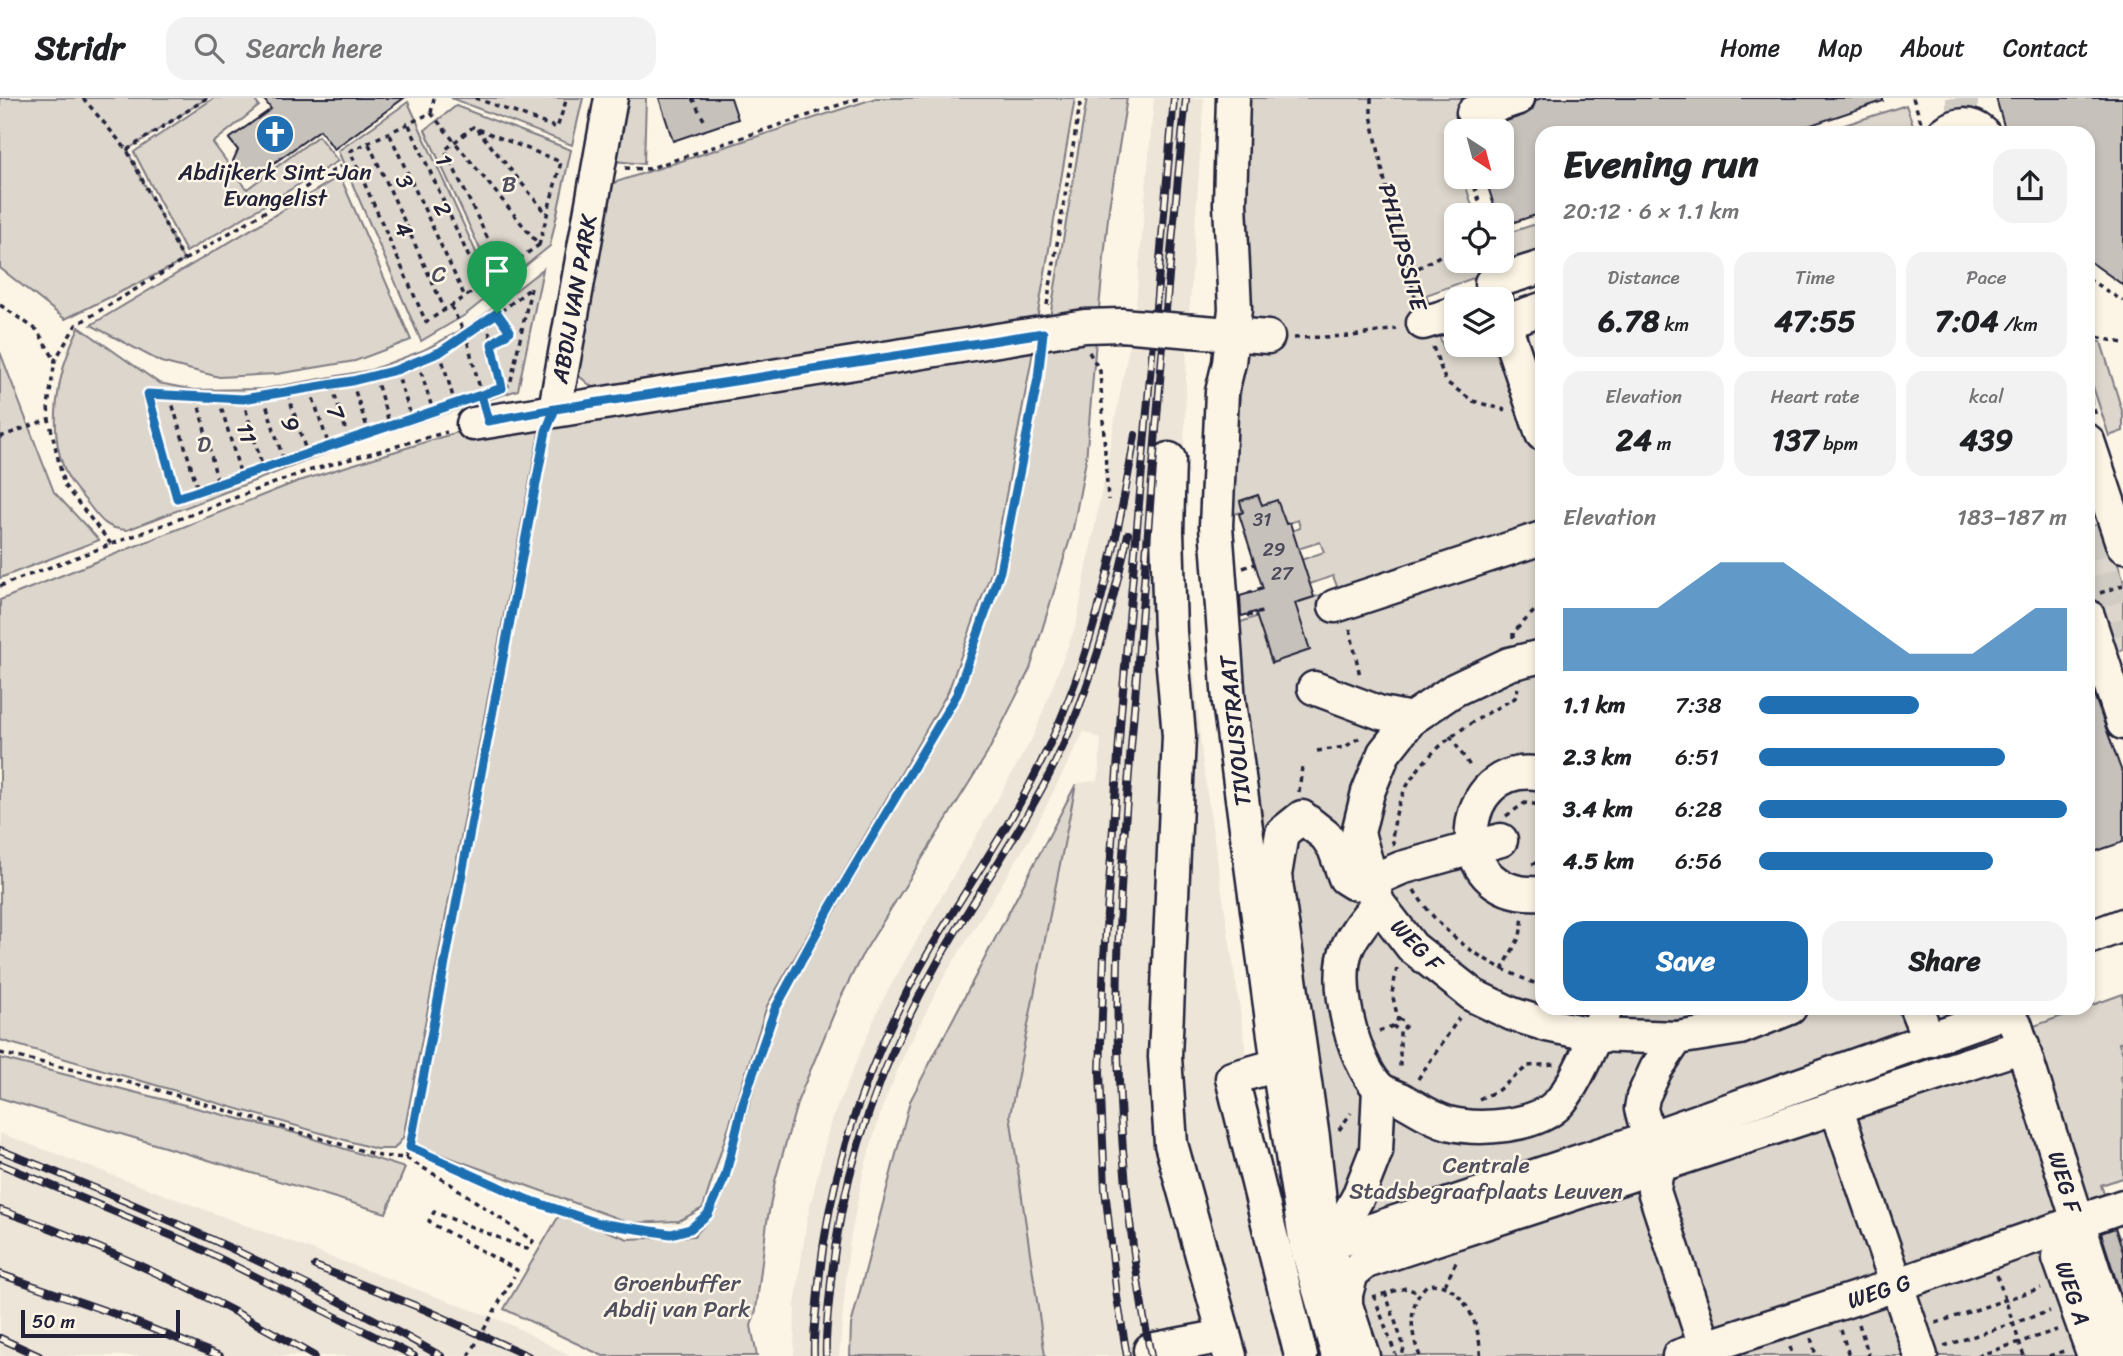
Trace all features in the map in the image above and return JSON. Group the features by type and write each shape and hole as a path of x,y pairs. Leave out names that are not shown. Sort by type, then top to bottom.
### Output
{"street":[{"name":"ABDIJ VAN PARK","path":"555,409 611,98"},
{"name":"TIVOLISTRAAT","path":"1233,98 1230,204 1235,309 1222,392 1216,526 1229,702 1270,1067 1306,1245 1338,1356"},
{"path":"1474,114 1518,98"},
{"path":"1492,287 1491,283 1535,269"},
{"path":"1514,311 1535,310"},
{"path":"1423,323 1444,317"},
{"path":"474,411 555,409 1085,326 1121,325 1276,338"},
{"path":"1514,353 1535,414"},
{"path":"1150,1350 1227,1346 1171,1144 1165,1057 1179,736 1170,619 1167,531 1169,459"},
{"path":"2095,470 2109,527"},
{"path":"1340,605 1535,540"},
{"path":"2095,609 2123,723"},
{"name":"WEG F","path":"1535,658 1509,664 1396,716 1368,792 1358,833 1375,893 1412,947 1474,996 1512,1014 1547,1025 1595,1035 1677,1038 1740,1028 1772,1015"},
{"path":"1314,688 1396,716"},
{"path":"1486,843 1470,830 1473,815 1487,791 1503,779 1517,774 1535,774"},
{"path":"1355,1298 1332,1266 1329,1226 1321,1210 1275,874 1282,833 1302,817 1326,836 1334,848 1345,878 1375,893"},
{"path":"1486,843 1401,868 1375,893 1346,948 1341,984 1354,1042 1387,1096 1426,1115 1468,1127 1510,1125 1542,1115 1558,1104 1571,1086 1595,1035"},
{"path":"1486,843 1477,861 1492,879 1512,891 1535,894"},
{"path":"2095,935 2123,925"},
{"path":"1919,1015 1929,1040"},
{"path":"1363,1356 1352,1273 1366,1262 1653,1152 1994,1015"},
{"name":"WEG F","path":"2012,1015 2023,1046 2069,1226 2121,1356"},
{"path":"1677,1038 1656,1069 1643,1097 1641,1109 1653,1152 1654,1191 1697,1353"},
{"path":"1332,1243 1653,1152 1836,1107 2023,1046"},
{"path":"1270,1067 1232,1077 1301,1356"},
{"path":"1332,1243 1358,1197 1376,1151 1387,1096"},
{"path":"1836,1107 1896,1285 1930,1351"},
{"name":"WEG G","path":"1697,1353 2123,1206"},
{"name":"WEG A","path":"2069,1226 2059,1258 2094,1356"}],"path":[{"path":"83,98 127,150 184,261"},
{"path":"127,150 207,98"},
{"path":"431,113 434,98"},
{"path":"475,98 557,128 567,98"},
{"path":"692,98 704,120"},
{"path":"597,167 648,169 860,98"},
{"path":"410,1147 526,1199 598,1223 671,1234 690,1229 708,1214 725,1177 743,1103 775,1009 831,906 957,694 1000,571 1038,378 1081,98"},
{"name":"PHILIPSSITE","path":"1371,98 1371,115 1385,182 1408,273 1423,323 1446,382 1473,401 1535,420"},
{"path":"1913,98 1923,126"},
{"path":"369,144 431,113"},
{"path":"431,113 539,245"},
{"name":"1","path":"409,125 482,286 465,297"},
{"path":"472,127 561,162 539,245 503,270 445,150 455,142 472,127"},
{"path":"477,129 547,214"},
{"name":"2","path":"390,135 465,297"},
{"name":"4","path":"369,144 350,151 426,322 445,310"},
{"name":"3","path":"369,144 445,310"},
{"path":"111,544 64,485 49,419 55,360 76,325 341,166"},
{"path":"1408,273 1444,254"},
{"path":"2095,283 2123,301"},
{"path":"0,586 474,411 502,388 510,385 531,288 440,352 375,376 288,394 243,399 148,394 177,498 433,411 474,411"},
{"path":"445,310 465,297"},
{"path":"0,305 37,330 55,360"},
{"path":"451,306 466,336 474,411"},
{"path":"492,344 510,331 497,313"},
{"path":"486,321 502,388"},
{"path":"1276,338 1352,336 1423,323"},
{"path":"1085,326 1088,351 1100,371 1108,500"},
{"path":"2095,336 2123,342"},
{"path":"440,352 474,411"},
{"path":"418,362 433,411"},
{"path":"396,370 412,418"},
{"path":"375,376 390,426"},
{"path":"352,381 369,433"},
{"path":"332,386 348,440"},
{"name":"7","path":"310,390 329,446"},
{"path":"288,394 307,454"},
{"path":"170,396 198,490"},
{"name":"9","path":"264,397 284,461"},
{"path":"197,398 218,484"},
{"name":"11","path":"219,399 241,476"},
{"path":"243,399 262,469"},
{"name":"ABDIJ VAN PARK","path":"406,1158 546,431 555,409"},
{"path":"0,437 49,419"},
{"path":"2095,604 2123,585"},
{"path":"1340,605 1361,679"},
{"path":"1509,664 1513,633 1535,610"},
{"path":"1317,751 1345,747 1396,716"},
{"path":"1450,736 1487,791"},
{"path":"1525,803 1535,804"},
{"path":"1502,970 1520,936 1535,894"},
{"path":"1400,1031 1393,1026 1398,1019 1392,993 1393,980 1402,957 1412,947"},
{"path":"1313,1138 1335,1132 1362,1104 1387,1096 1474,996"},
{"path":"1398,1019 1404,1021 1405,1027 1400,1031"},
{"path":"1387,1096 1402,1066 1400,1031"},
{"path":"1468,1127 1469,1109 1476,1100 1497,1091 1528,1066 1595,1035"},
{"path":"0,1052 148,1087 380,1156 406,1158 449,1184 533,1241 527,1249 434,1212 429,1215 429,1221 436,1226 517,1270 469,1356"},
{"path":"1991,1253 2024,1356"},
{"path":"1420,1356 1414,1337 1412,1314 1419,1293 1427,1285 1436,1284 1451,1289 1461,1299 1475,1326 1480,1356"},
{"path":"1385,1292 1404,1347 1399,1355 1355,1298 1385,1292 1406,1288 1419,1293"},
{"path":"1932,1324 2006,1300 2075,1301"},
{"path":"1930,1351 2075,1301"},
{"path":"1977,1356 2019,1342 2075,1301"},
{"path":"1857,1319 1869,1356"},
{"path":"1839,1325 1850,1356"},
{"path":"1810,1335 1816,1356"}],"shaded area":[{"path":"1154,98 1204,98 1187,344 1184,454 1188,611 1203,766 1255,1109 1325,1356 1045,1356 1010,1115 1076,784 1098,780 1101,739 1084,731 1030,838 944,977 904,1055 882,1108 863,1173 849,1246 839,1356 794,1356 795,1306 807,1219 830,1124 882,1001 1034,735 1076,625 1135,315"},
{"path":"0,1133 512,1325 570,1356 0,1356"}],"green space":[{"path":"0,98 207,98 127,150 184,261 65,319 0,268"},
{"path":"214,98 253,98 259,106 213,143 247,189 318,136 338,161 186,252 134,152"},
{"path":"451,98 583,98 572,145"},
{"path":"625,98 646,98 644,164 614,161"},
{"path":"876,98 1075,98 1036,325 615,388 592,387 579,376 578,349 610,184"},
{"path":"1087,98 1127,98 1109,208 1098,318 1049,323"},
{"name":"Centrale Stadsbegraafplaats Leuven","path":"1247,98 1465,98 1470,119 1444,119 1444,189 1467,189 1471,203 1444,203 1444,273 1487,273 1426,295 1444,357 1507,357 1535,425 1535,1015 2021,1015 2026,1029 2065,1015 2095,1015 2095,1004 2123,994 2123,1041 2119,1043 2123,1054 2123,1076 2120,1077 2123,1084 2123,1178 2101,1185 2119,1238 2123,1237 2123,1356 1346,1356 1313,1244 1235,624 1338,589 1333,576 1310,584 1306,581 1301,560 1324,552 1320,542 1298,549 1274,537 1300,528 1298,520 1286,524 1262,505 1258,495 1240,501 1243,512 1232,514 1231,483 1241,388"},
{"name":"C","path":"408,102 494,292 465,315 421,341 338,151"},
{"path":"1906,105 1914,126 1842,126"},
{"name":"B","path":"456,106 571,150 550,246 498,288 425,130"},
{"path":"340,176 411,340 355,361 277,374 219,377 161,362 91,325"},
{"path":"1535,224 1535,257 1514,264 1514,231"},
{"name":"D","path":"543,269 518,390 355,442 127,530 114,528 101,520 69,479 57,442 57,403 65,363 79,327 159,383 194,390 264,389 371,370 424,350 471,325"},
{"name":"Groenbuffer Abdij van Park","path":"1096,340 1086,460 1073,529 1030,669 987,754 861,957 840,999 798,1100 775,1181 767,1222 756,1310 751,1326 757,1356 603,1356 504,1309 560,1214 628,1239 694,1236 713,1216 722,1195 777,1012 958,698 1003,573 1045,350"},
{"path":"2095,342 2101,342 2123,414 2123,431 2109,436 2095,393"},
{"path":"0,352 54,492 99,540 0,578"},
{"path":"1033,352 992,570 948,692 767,1006 703,1208 679,1221 630,1223 415,1145 551,426"},
{"path":"540,428 403,1138 394,1149 376,1149 0,1040 0,600 296,482 458,432"},
{"path":"2095,525 2106,528 2123,579 2123,650 2116,652 2123,695 2095,609"},
{"path":"1076,784 1010,1115 1045,1356 850,1356 851,1325 910,1101"},
{"path":"0,1058 295,1133 405,1168 386,1213 0,1098"}],"building":[{"name":"Abdijkerk Sint-Jan Evangelist","path":"263,98 404,98 334,149 320,130 256,176 242,174 233,161 238,150 229,139 271,109"},
{"path":"659,98 731,98 738,119 673,141"},
{"path":"1542,98 1883,98 1883,101 1808,126 1535,126 1535,215 1514,222 1514,203 1493,203 1489,189 1514,189 1512,119 1532,110 1536,100"},
{"path":"1996,98 2123,98 2123,285 2095,265 2095,126 2004,126"},
{"path":"1258,495 1262,505 1277,500 1286,524 1290,523 1314,597 1295,603 1310,650 1272,663 1255,612 1242,616 1241,614 1240,596 1263,589 1239,514 1243,512 1240,501"},
{"path":"2095,697 2123,775 2123,842 2095,852"},
{"path":"2115,1228 2123,1252 2123,1302 2101,1233"}],"tunnel":[{"path":"1962,98 1962,126"},
{"path":"2095,549 2123,634"}],"railway":[{"path":"1127,1356 1117,1297 1105,1189 1100,1072 1104,957 1121,713 1174,98"},
{"path":"1151,1356 1128,1208 1120,1108 1118,958 1121,881 1155,442 1186,98"},
{"path":"814,1356 823,1248 831,1203 855,1115 870,1073 908,990 1019,805 1062,716 1090,638 1101,598 1135,435"},
{"path":"826,1356 835,1248 843,1204 854,1161 882,1078 919,997 1056,761 1080,706 1099,649 1128,534"},
{"path":"0,1150 224,1245 334,1298 441,1356"},
{"path":"0,1164 187,1242 414,1356"},
{"path":"0,1210 81,1240 161,1275 314,1356"},
{"path":"315,1266 426,1310 528,1356"},
{"path":"0,1274 115,1314 220,1356"},
{"path":"0,1338 39,1356"}],"place":[{"name":"Abdijkerk Sint-Jan Evangelist","path":"275,134"}],"route":[{"path":"497,313 466,336 418,362 332,386 243,399 148,394 177,498 481,395 488,421 555,409 546,431 410,1147 526,1199 598,1223 671,1234 690,1229 708,1214 725,1177 743,1103 775,1009 831,906 957,694 1000,571 1038,378 1043,333 555,409 488,421 484,406 481,395 502,388 492,344 510,331 497,313"}]}
